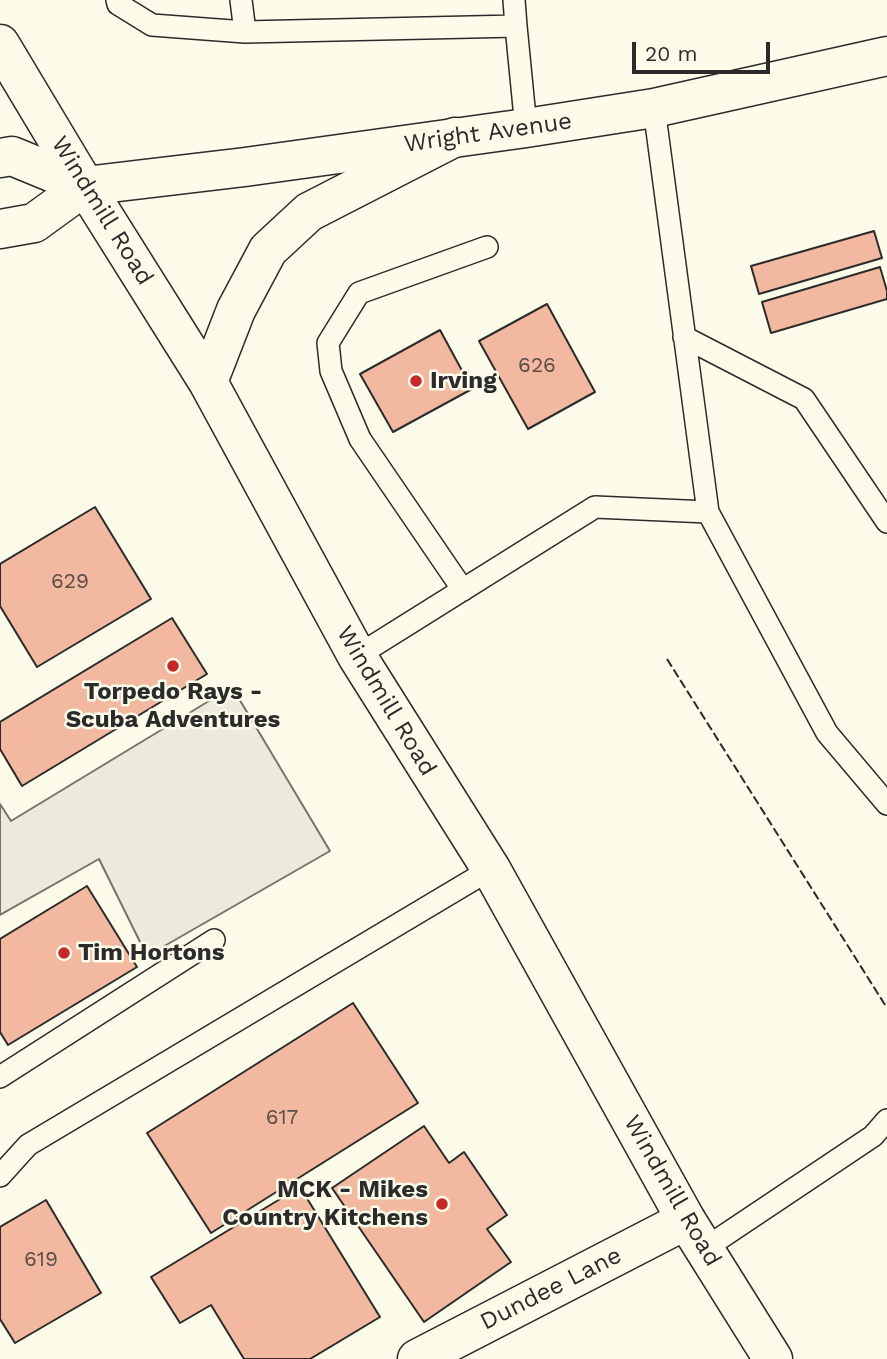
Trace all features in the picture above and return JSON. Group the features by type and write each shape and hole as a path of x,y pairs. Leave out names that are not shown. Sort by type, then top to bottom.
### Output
{"main road":[{"name":"Windmill Road","path":"0,44 208,382 357,656 491,869 695,1234 773,1359"},
{"name":"Wright Avenue","path":"85,186 455,138 654,108 887,56"},
{"path":"208,382 236,310 268,250 309,212 455,138"},
{"path":"0,158 12,156 85,186"},
{"path":"0,229 34,223 85,186"},
{"name":"Dundee Lane","path":"417,1359 695,1234"}],"lane":[{"path":"117,0 118,4 152,25 245,32 516,26"},
{"path":"241,0 245,32"},
{"path":"514,0 526,128"},
{"path":"654,108 708,512 827,733 887,804"},
{"path":"463,590 360,439 331,371 328,343 359,293 486,247"},
{"path":"684,337 804,399 887,522"},
{"path":"357,656 595,507 708,512"},
{"path":"0,1177 28,1145 491,869"},
{"path":"0,1077 214,940"},
{"path":"695,1234 873,1136 887,1120"}],"shaded area":[{"path":"232,687 330,851 147,956 99,859 0,915 0,804 11,821"}],"building":[{"path":"874,231 882,258 759,294 751,266"},
{"path":"880,267 887,299 771,333 762,302"},
{"path":"547,304 595,392 528,429 479,341"},
{"name":"Irving","path":"440,330 472,389 393,432 360,374"},
{"path":"95,507 151,599 37,667 0,606 0,564"},
{"path":"172,618 207,674 22,786 0,749 0,722"},
{"name":"Tim Hortons","path":"87,886 137,967 8,1045 0,1032 0,939"},
{"path":"353,1003 418,1103 211,1233 147,1133"},
{"path":"424,1126 449,1163 464,1152 507,1215 487,1229 511,1262 424,1322 332,1188"},
{"path":"300,1187 380,1317 310,1359 244,1359 211,1305 180,1323 151,1277"},
{"path":"46,1200 101,1293 15,1343 0,1319 0,1227"}],"fence":[{"path":"667,659 887,1008"}],"place":[{"name":"Irving","path":"416,381"},
{"name":"Torpedo Rays - Scuba Adventures","path":"173,666"},
{"name":"Tim Hortons","path":"64,953"},
{"name":"MCK - Mikes Country Kitchens","path":"442,1204"}]}
